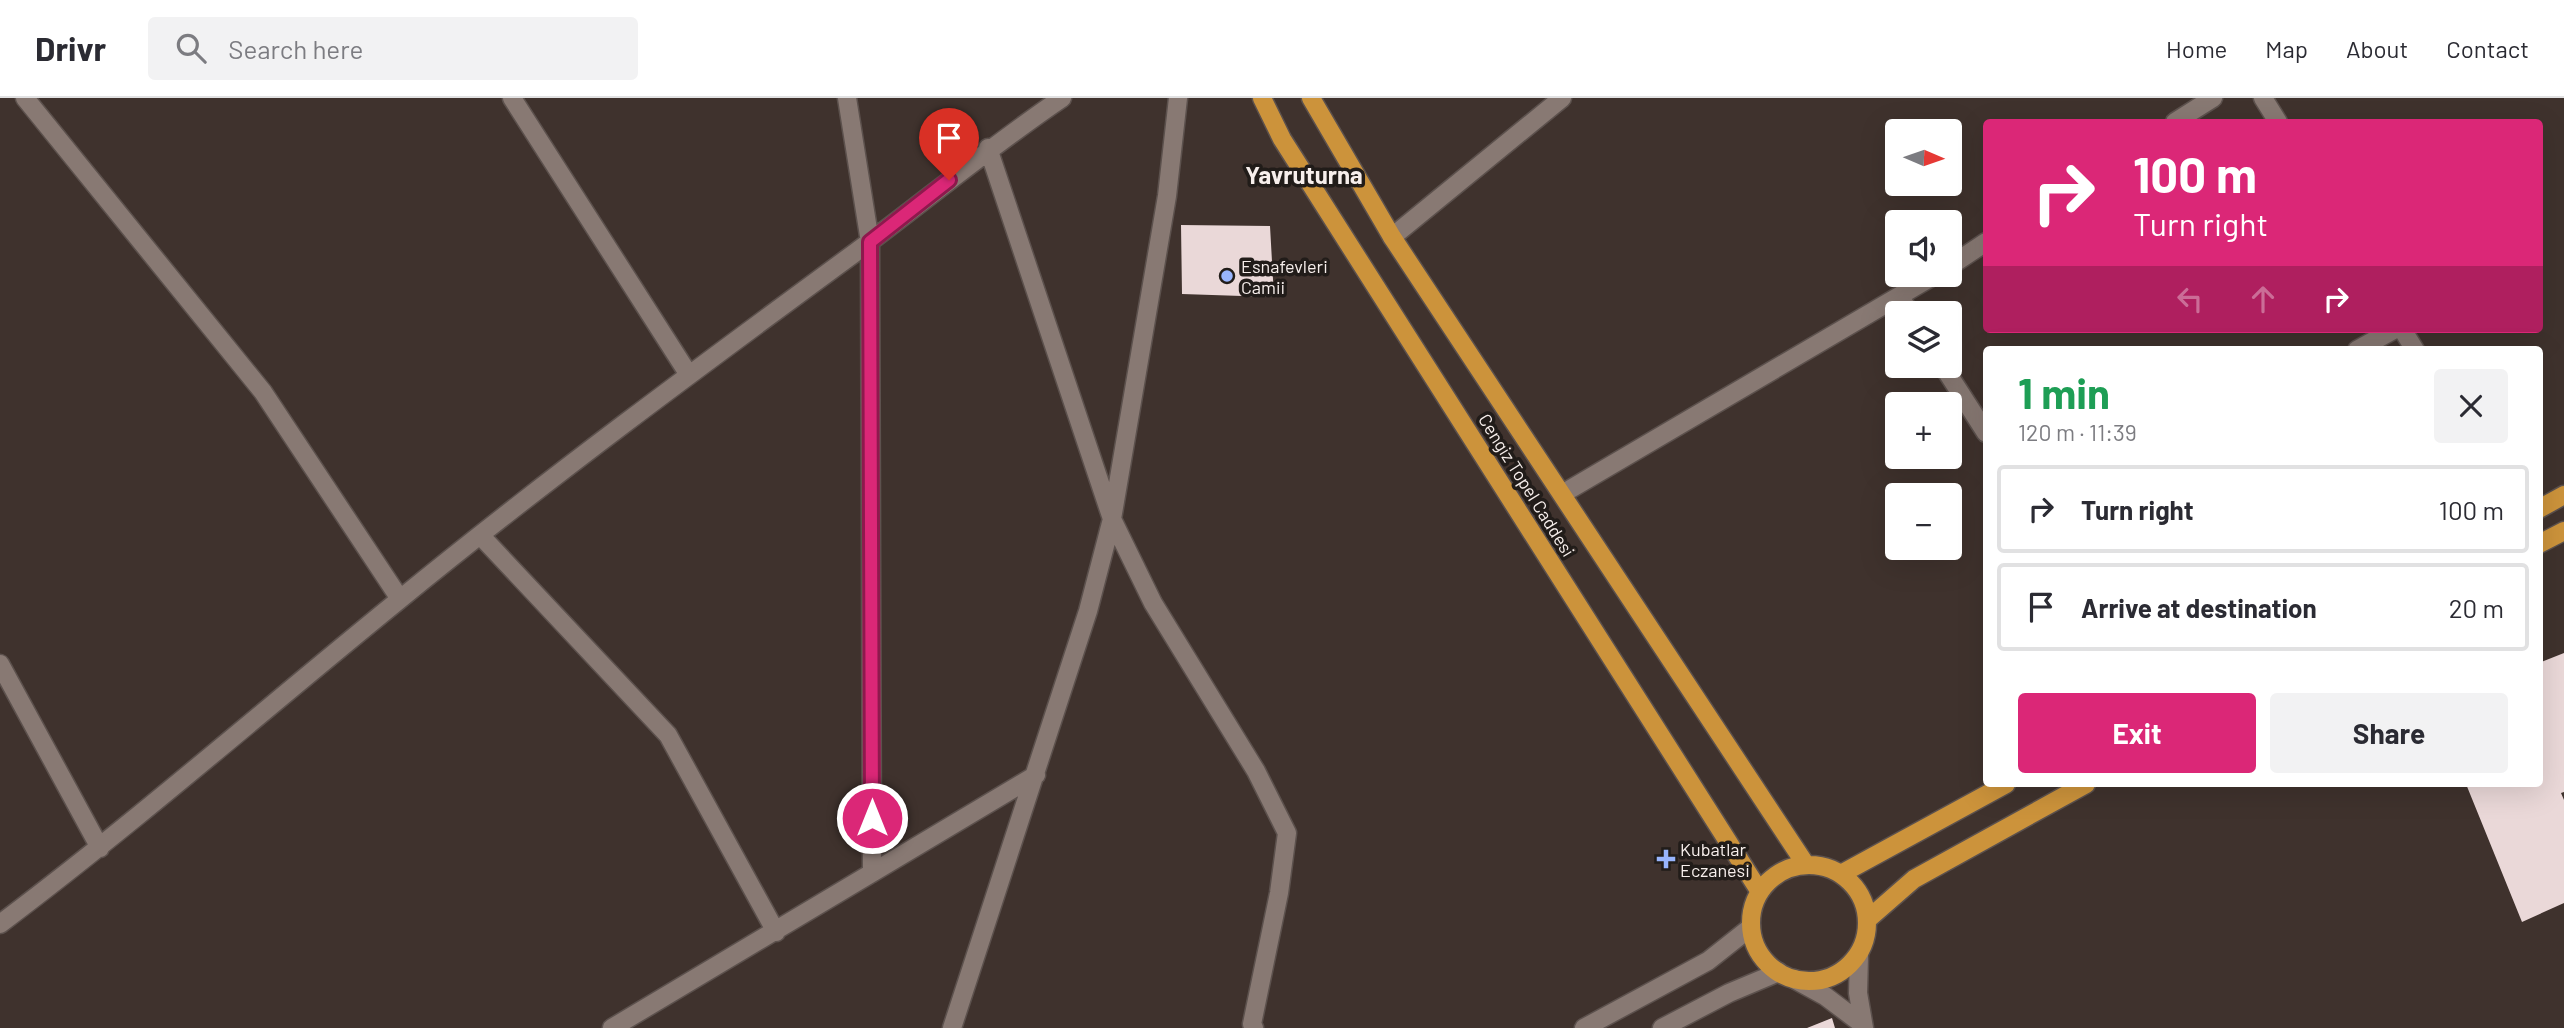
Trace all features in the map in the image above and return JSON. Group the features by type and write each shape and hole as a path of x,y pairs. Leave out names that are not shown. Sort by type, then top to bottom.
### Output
{"main road":[{"name":"Cengiz Topel Caddesi","path":"1262,98 1282,139 1760,892"},
{"name":"Cengiz Topel Caddesi","path":"1311,98 1392,236 1806,865"},
{"path":"2543,507 2564,495"},
{"path":"2543,542 2564,531"},
{"path":"1841,874 2001,787"},
{"path":"1867,920 1914,879 2081,787"},
{"path":"1806,865 1824,867 1841,874 1864,902 1867,920 1859,956 1830,978 1812,982 1787,976 1764,960 1755,944 1751,926 1753,908 1760,892 1773,878 1788,869 1806,865"}],"street":[{"path":"25,98 263,392 400,599"},
{"path":"512,98 689,375"},
{"path":"847,98 870,242 872,873"},
{"path":"0,924 100,848 480,536 689,375 870,242 988,148 1062,98"},
{"path":"952,1028 1088,611 1112,519 1167,195 1178,98"},
{"path":"1392,236 1562,98"},
{"path":"2180,119 2213,98"},
{"path":"2263,98 2276,119"},
{"path":"988,148 1112,519 1153,603 1256,771 1287,833 1279,893 1252,1024 1254,1028"},
{"path":"1962,258 1983,244"},
{"path":"1562,494 1916,287"},
{"path":"1900,297 1902,301"},
{"path":"2364,346 2388,333"},
{"path":"1951,378 1983,428"},
{"path":"480,536 668,735 776,932"},
{"path":"0,664 100,848"},
{"path":"612,1028 1036,775"},
{"path":"1584,1028 1708,961 1751,926"},
{"path":"1859,956 1858,993 1863,1026"},
{"path":"1662,1028 1729,992 1787,976 1825,996 1863,1026"}],"building":[{"name":"Esnafevleri Camii","path":"1181,225 1270,226 1274,297 1182,294"},
{"path":"2564,653 2564,792 2561,793 2564,800 2564,903 2522,922 2467,787 2543,787 2543,661"},
{"path":"1832,1018 1835,1028 1807,1028"}],"place":[{"name":"Esnafevleri Camii","path":"1227,276"},
{"name":"Kubatlar Eczanesi","path":"1666,859"}],"district":[{"name":"Yavruturna","path":"1304,174"}],"route":[{"path":"872,818 870,242 949,180"}]}
